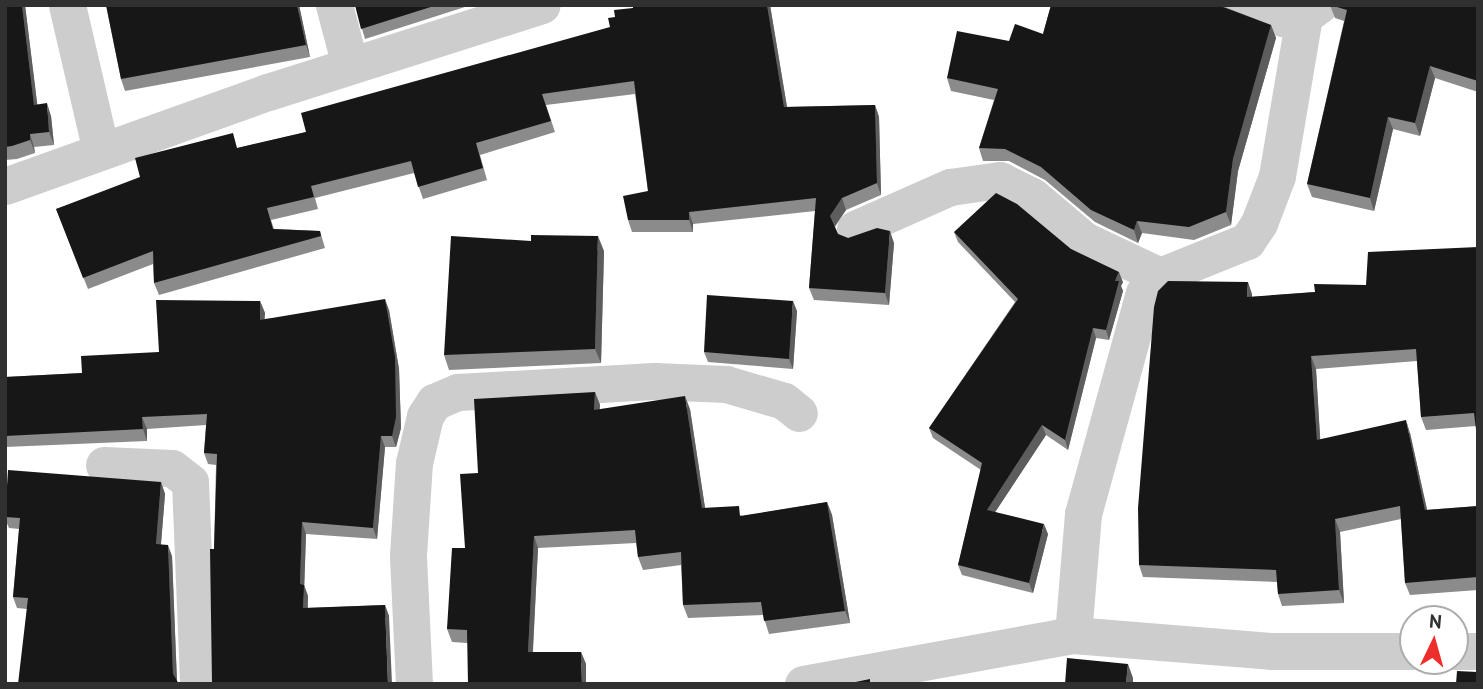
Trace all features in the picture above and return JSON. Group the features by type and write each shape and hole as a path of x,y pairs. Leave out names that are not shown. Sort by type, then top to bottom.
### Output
{"street":[{"path":"67,5 102,151"},
{"path":"334,5 350,65"},
{"path":"5,186 350,65 542,5"},
{"path":"1073,635 1083,514 1144,293 1160,276 1247,241 1259,223 1277,176 1311,11 1283,18 1243,5"},
{"path":"855,229 950,187 1000,180 1032,196 1084,240 1160,276"},
{"path":"415,684 408,555 414,463 425,416 434,402 458,392 654,381 726,384 784,401 799,413"},
{"path":"104,465 172,468 190,482 198,684"},
{"path":"803,684 1073,635 1270,651 1399,651"}],"building":[{"path":"5,5 22,5 34,105 47,103 49,132 30,134 30,140 5,147"},
{"path":"106,5 297,5 306,45 121,79"},
{"path":"355,5 437,5 361,29"},
{"path":"633,5 767,5 784,107 875,105 877,183 842,198 830,216 838,234 848,238 877,228 890,231 885,293 809,288 816,198 689,212 689,220 628,220 623,196 648,191 634,81 542,94 551,121 476,143 483,168 418,187 411,161 311,186 314,197 267,208 273,229 320,231 321,236 154,283 153,251 83,278 56,209 140,177 135,158 233,133 237,148 306,132 301,113 610,27 608,18 615,17 614,10 633,8"},
{"path":"1051,5 1223,5 1271,25 1233,159 1226,212 1189,227 1137,221 1134,230 1091,210 1041,167 1005,149 979,148 998,89 947,78 957,31 1009,41 1015,24 1043,34"},
{"path":"1330,5 1478,5 1478,81 1430,66 1415,123 1388,117 1370,198 1307,184 1347,10"},
{"path":"996,193 1017,204 1071,249 1119,272 1106,330 1093,328 1065,440 1042,425 987,510 1044,524 1029,583 958,565 982,463 929,428 1018,299 954,232"},
{"path":"531,235 598,236 595,349 444,355 451,236 531,241"},
{"path":"1478,247 1478,446 1474,413 1421,417 1416,349 1311,356 1317,440 1406,420 1425,510 1478,506 1478,577 1405,583 1400,506 1335,519 1339,590 1278,594 1276,570 1139,565 1138,508 1154,307 1158,291 1168,281 1248,282 1247,297 1315,292 1314,284 1366,285 1368,252"},
{"path":"707,295 793,301 789,359 704,352"},
{"path":"385,299 395,357 396,417 392,436 381,436 373,528 302,522 300,584 304,585 303,608 385,605 388,684 211,684 210,549 214,549 217,454 204,453 207,414 142,417 143,429 5,436 5,377 82,373 81,356 159,352 156,300 260,301 260,320"},
{"path":"595,392 594,410 685,396 702,508 739,506 740,516 827,502 845,611 764,621 761,602 683,605 681,552 638,557 635,530 534,536 528,652 581,652 582,684 468,684 467,630 447,629 452,548 465,548 460,474 478,473 474,399"},
{"path":"8,470 161,482 156,544 168,545 173,674 179,684 18,684 28,598 13,597 20,518 5,517"},
{"path":"1067,658 1128,664 1126,684 1065,684"},
{"path":"1478,672 1478,684 1456,684 1457,675"},
{"path":"870,679 870,684 846,684"}]}
